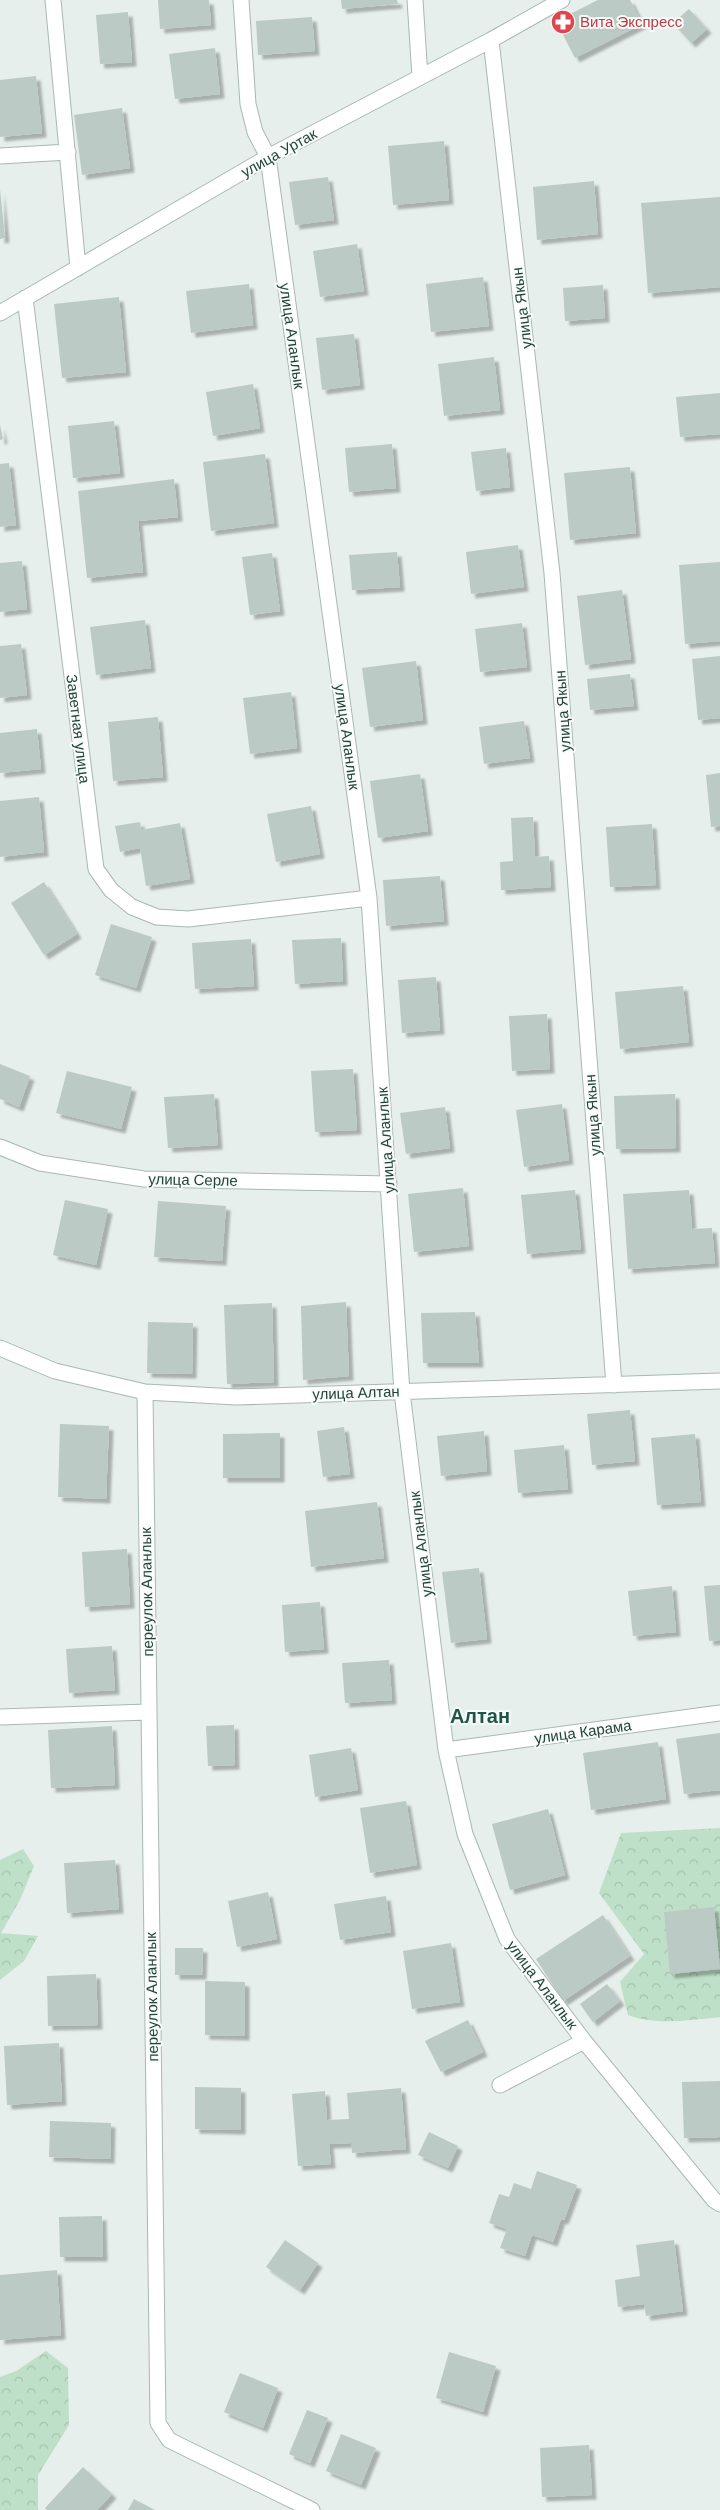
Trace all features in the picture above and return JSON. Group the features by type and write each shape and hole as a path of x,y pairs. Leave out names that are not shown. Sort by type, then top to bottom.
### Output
{"street":[{"path":"53,0 78,268"},
{"name":"улица Аланлык","path":"241,0 248,104 255,132 268,158 369,898 390,1184 402,1392 446,1750 465,1834 507,1939 584,2041 714,2200 720,2204"},
{"path":"415,0 420,77"},
{"name":"улица Уртак","path":"0,313 268,158 491,40 562,0"},
{"name":"улица Якын","path":"491,40 552,573 614,1385"},
{"path":"0,156 68,152"},
{"name":"Заветная улица","path":"24,298 96,869 111,890 132,907 157,917 188,919 369,898"},
{"name":"улица Серле","path":"0,1147 40,1164 144,1179 390,1184"},
{"name":"улица Алтан","path":"0,1348 55,1371 144,1392 237,1397 720,1381"},
{"name":"переулок Аланлык","path":"144,1392 158,2423 162,2432 179,2445 312,2510"},
{"path":"0,1717 148,1712"},
{"name":"улица Карама","path":"446,1750 720,1713"},
{"path":"500,2085 584,2041"}],"green space":[{"path":"720,1828 720,2017 685,2021 662,2021 628,2015 620,1982 644,1954 599,1893 621,1833"},
{"path":"23,1849 34,1866 20,1900 1,1933 38,1936 24,1961 0,1980 0,1860"},
{"path":"46,2351 68,2368 69,2425 38,2475 38,2510 0,2510 0,2377 16,2371"}],"building":[{"path":"158,0 209,0 211,25 160,29"},
{"path":"341,0 397,0 398,4 342,9"},
{"path":"598,0 630,0 642,24 575,58 556,21"},
{"path":"689,9 707,29 691,43 673,23"},
{"path":"128,12 132,62 100,64 96,15"},
{"path":"312,17 315,51 258,55 256,21"},
{"path":"215,48 220,94 175,99 169,54"},
{"path":"36,76 42,133 0,137 0,80"},
{"path":"122,108 130,168 82,175 74,115"},
{"path":"444,141 449,200 393,205 388,146"},
{"path":"328,177 334,220 295,225 289,182"},
{"path":"594,181 598,234 537,240 533,187"},
{"path":"0,189 5,238 0,239"},
{"path":"720,197 720,287 648,293 641,203"},
{"path":"357,244 364,291 320,297 313,251"},
{"path":"483,277 489,326 431,332 426,284"},
{"path":"249,284 253,325 191,333 186,291"},
{"path":"603,285 605,318 565,321 563,288"},
{"path":"119,297 126,372 62,378 54,304"},
{"path":"354,334 360,385 322,390 316,338"},
{"path":"494,357 500,410 444,416 438,364"},
{"path":"253,384 260,428 213,436 206,392"},
{"path":"720,393 720,434 680,437 676,397"},
{"path":"114,421 120,473 73,478 68,426"},
{"path":"0,425 3,439 0,440"},
{"path":"392,444 396,488 349,492 345,448"},
{"path":"506,448 510,487 476,491 471,452"},
{"path":"265,454 274,523 211,531 203,462"},
{"path":"9,463 16,525 0,527 0,464"},
{"path":"630,467 636,533 570,540 564,473"},
{"path":"174,479 178,517 138,521 143,572 87,578 78,491"},
{"path":"518,545 524,587 471,594 466,552"},
{"path":"397,552 400,587 352,590 349,555"},
{"path":"272,553 280,611 250,615 242,557"},
{"path":"22,561 27,609 0,612 0,563"},
{"path":"720,562 720,641 685,644 679,565"},
{"path":"622,590 631,659 585,665 577,596"},
{"path":"145,620 151,668 96,675 90,627"},
{"path":"522,623 527,667 480,672 475,629"},
{"path":"21,644 27,695 0,698 0,646"},
{"path":"720,656 720,718 698,720 692,659"},
{"path":"416,661 423,720 370,727 362,668"},
{"path":"630,674 634,706 590,710 587,679"},
{"path":"291,692 297,748 250,754 243,698"},
{"path":"158,717 163,777 113,781 108,722"},
{"path":"524,721 530,758 484,764 479,727"},
{"path":"37,729 41,769 0,773 0,733"},
{"path":"720,773 720,826 711,827 706,775"},
{"path":"420,774 428,831 378,838 370,781"},
{"path":"39,797 44,852 0,857 0,801"},
{"path":"311,806 320,854 276,862 267,814"},
{"path":"533,817 535,857 549,856 551,887 501,890 500,862 513,861 511,818"},
{"path":"140,822 141,830 180,823 190,879 146,886 140,848 120,852 115,826"},
{"path":"652,824 656,885 610,887 606,827"},
{"path":"440,876 444,921 386,926 383,880"},
{"path":"44,882 77,934 44,955 11,903"},
{"path":"111,924 152,937 136,988 95,975"},
{"path":"341,938 343,981 295,984 292,940"},
{"path":"251,939 254,986 195,989 192,943"},
{"path":"436,977 440,1030 402,1033 398,980"},
{"path":"683,986 689,1042 620,1049 615,992"},
{"path":"547,1014 550,1069 512,1071 509,1016"},
{"path":"0,1064 30,1076 19,1107 0,1099"},
{"path":"353,1069 357,1130 315,1132 311,1071"},
{"path":"67,1071 132,1087 121,1129 56,1113"},
{"path":"214,1094 218,1145 168,1148 164,1097"},
{"path":"675,1094 676,1148 616,1149 614,1096"},
{"path":"562,1104 569,1160 524,1167 516,1110"},
{"path":"445,1107 450,1148 406,1154 400,1113"},
{"path":"463,1188 469,1246 414,1252 408,1194"},
{"path":"575,1190 581,1249 527,1254 521,1195"},
{"path":"689,1190 692,1229 712,1228 715,1263 628,1269 623,1194"},
{"path":"65,1200 108,1209 96,1265 53,1255"},
{"path":"158,1201 226,1206 222,1261 154,1257"},
{"path":"346,1302 349,1376 303,1380 301,1306"},
{"path":"272,1303 274,1382 227,1384 224,1305"},
{"path":"475,1312 479,1363 423,1363 421,1313"},
{"path":"148,1322 193,1323 192,1374 147,1373"},
{"path":"630,1410 635,1461 592,1465 587,1414"},
{"path":"60,1424 109,1426 106,1499 58,1497"},
{"path":"344,1427 350,1474 323,1477 317,1431"},
{"path":"484,1431 487,1471 441,1476 437,1436"},
{"path":"280,1433 280,1478 223,1478 223,1434"},
{"path":"695,1434 701,1502 657,1505 651,1438"},
{"path":"564,1445 568,1489 518,1493 514,1450"},
{"path":"377,1502 384,1558 311,1567 305,1511"},
{"path":"127,1549 130,1604 85,1607 82,1552"},
{"path":"479,1568 487,1639 451,1643 442,1572"},
{"path":"720,1585 720,1640 709,1641 704,1586"},
{"path":"672,1586 676,1632 633,1636 628,1591"},
{"path":"320,1602 324,1649 285,1652 282,1605"},
{"path":"112,1646 115,1690 69,1693 66,1649"},
{"path":"389,1660 392,1700 345,1703 342,1663"},
{"path":"234,1725 235,1765 208,1766 206,1726"},
{"path":"112,1726 115,1785 51,1788 48,1730"},
{"path":"720,1733 720,1790 684,1794 676,1739"},
{"path":"658,1742 666,1799 591,1810 583,1753"},
{"path":"351,1748 358,1790 315,1797 309,1755"},
{"path":"406,1801 417,1865 370,1873 360,1808"},
{"path":"548,1809 565,1875 510,1890 492,1824"},
{"path":"115,1860 119,1909 67,1913 64,1863"},
{"path":"268,1892 277,1939 237,1947 228,1901"},
{"path":"386,1896 391,1932 340,1940 334,1904"},
{"path":"714,1907 720,1969 670,1974 664,1912"},
{"path":"603,1915 630,1956 563,2001 536,1959"},
{"path":"451,1943 460,2002 412,2009 403,1951"},
{"path":"175,1948 203,1948 202,1975 175,1975"},
{"path":"96,1974 98,2025 48,2026 47,1976"},
{"path":"205,1981 245,1982 245,2036 205,2035"},
{"path":"607,1984 620,2001 593,2022 580,2004"},
{"path":"468,2020 483,2052 441,2072 425,2041"},
{"path":"59,2043 62,2101 7,2105 4,2046"},
{"path":"720,2081 720,2137 684,2138 682,2082"},
{"path":"195,2087 241,2088 241,2130 195,2129"},
{"path":"401,2088 406,2149 352,2153 351,2143 329,2144 331,2164 298,2166 292,2094 325,2091 327,2120 349,2119 347,2093"},
{"path":"50,2121 111,2123 110,2159 49,2157"},
{"path":"429,2132 458,2146 448,2168 418,2155"},
{"path":"537,2171 577,2185 564,2220 561,2219 553,2242 532,2235 525,2256 500,2248 507,2229 489,2223 499,2194 509,2197 514,2183 531,2189"},
{"path":"102,2216 103,2257 60,2257 59,2217"},
{"path":"285,2240 318,2263 300,2290 266,2267"},
{"path":"674,2240 683,2311 646,2316 644,2304 618,2307 615,2280 640,2276 636,2245"},
{"path":"57,2270 61,2335 0,2340 0,2275"},
{"path":"449,2352 496,2366 483,2412 436,2398"},
{"path":"240,2373 278,2388 263,2428 224,2412"},
{"path":"307,2410 328,2418 310,2463 289,2454"},
{"path":"341,2434 376,2448 361,2485 326,2471"},
{"path":"589,2445 592,2495 542,2497 540,2448"},
{"path":"83,2467 112,2494 97,2510 47,2510 45,2508"},
{"path":"134,2499 155,2510 128,2510"}],"place":[{"name":"Вита Экспресс","path":"563,22"}],"district":[{"name":"Алтан","path":"480,1716"}]}
